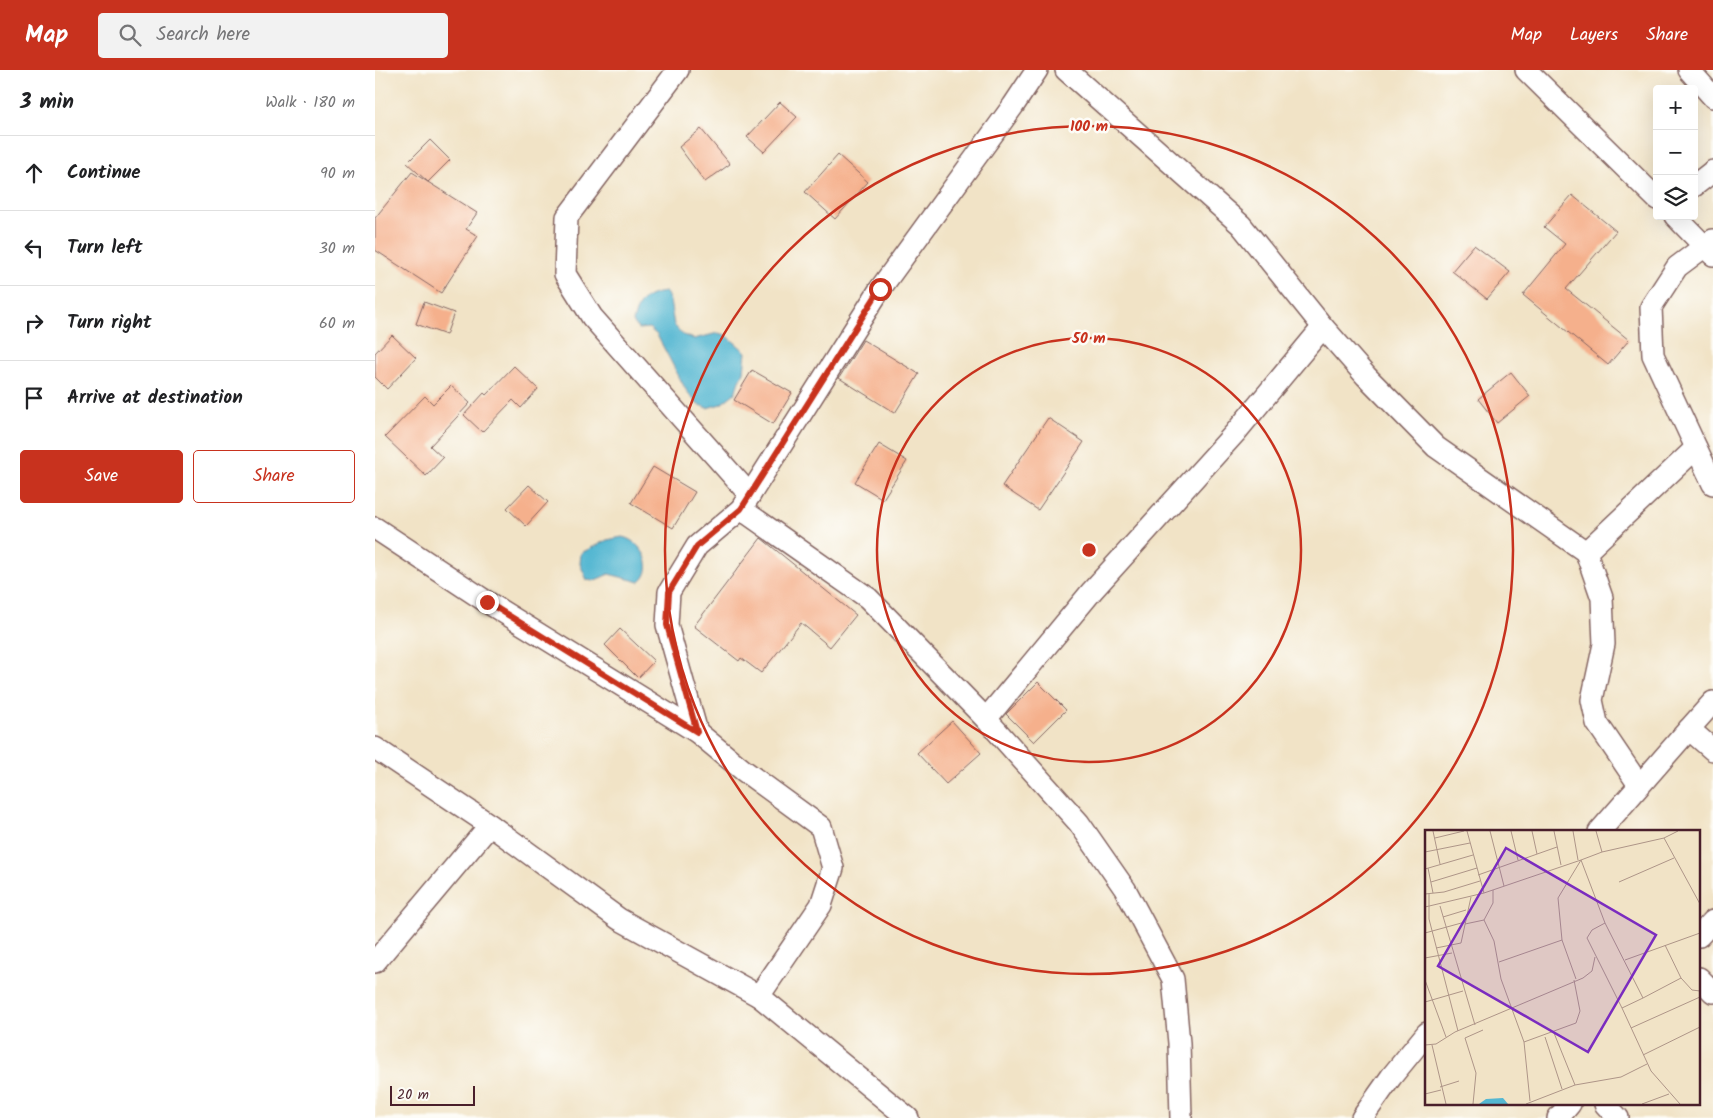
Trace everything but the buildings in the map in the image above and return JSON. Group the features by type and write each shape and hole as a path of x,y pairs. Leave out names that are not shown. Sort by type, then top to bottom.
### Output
{"street":[{"path":"678,70 567,217 565,274 592,317 745,502 869,598 986,719 1079,823 1125,889 1173,979 1179,1044 1181,1118"},
{"path":"697,732 667,625 669,592 697,546 745,502 880,289 1037,70"},
{"path":"1066,70 1241,225 1365,376 1436,447 1586,552 1602,598 1604,644 1592,700 1597,723 1639,785"},
{"path":"1526,70 1653,195"},
{"path":"1689,70 1713,97"},
{"path":"1698,183 1713,171"},
{"path":"1680,220 1710,247 1677,267 1651,307 1653,355 1704,454 1713,484"},
{"path":"986,719 1091,591 1235,433 1323,327"},
{"path":"1586,552 1704,454"},
{"path":"375,528 487,602 697,732 743,770 821,827 833,868 821,905 759,996"},
{"path":"1601,830 1713,702"},
{"path":"1689,729 1713,750"},
{"path":"375,748 490,825 619,919 759,996 908,1118"},
{"path":"375,962 490,825"},
{"path":"1701,934 1713,921"},
{"path":"1701,980 1713,992"},
{"path":"1362,1118 1391,1077 1425,1035"},
{"path":"1558,1118 1569,1106"},
{"path":"1607,1106 1618,1118"}],"water":[{"path":"666,292 670,301 674,325 683,335 694,339 718,333 726,335 746,352 744,372 735,393 721,404 707,408 697,404 686,390 657,335 649,328 638,329 633,322 637,309 643,300"},
{"path":"622,537 635,543 645,555 647,569 645,576 640,582 609,574 593,581 587,580 580,564 581,553 607,540"}],"route":[{"path":"487,602 697,732 667,625 669,592 697,546 741,509 880,289"}]}
